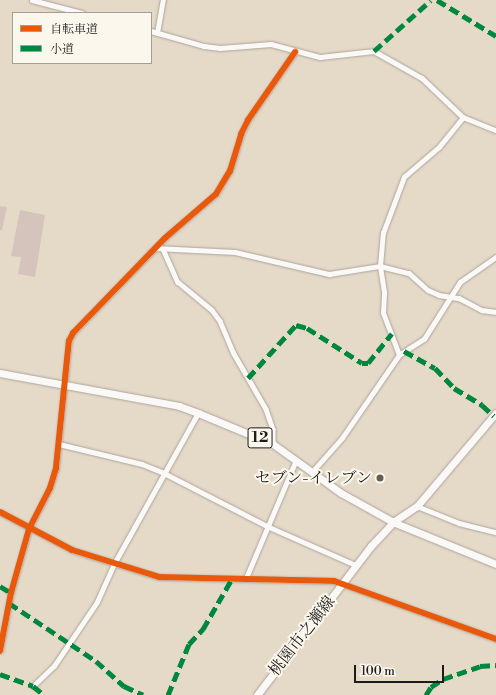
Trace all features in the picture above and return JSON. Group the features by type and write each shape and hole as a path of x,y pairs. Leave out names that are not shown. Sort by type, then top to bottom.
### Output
{"main road":[{"name":"12","path":"0,373 179,406 198,413 273,444 356,502 393,522 496,564"},
{"name":"桃園市之瀬線","path":"258,695 356,566 393,522 417,506 496,413"}],"street":[{"path":"32,0 78,12"},
{"path":"157,33 162,0"},
{"path":"152,31 204,46 220,48 271,44 320,58 374,51 422,78 463,116 496,130"},
{"path":"0,651 11,593 29,528 50,488 56,468 69,341 73,333 155,248 216,194 230,172 241,134 248,120 295,52"},
{"path":"399,355 383,313 384,292 380,266 384,234 404,177 439,147 463,116"},
{"path":"155,248 235,252 329,274 380,266 409,273 428,290 439,295 450,296 482,310 496,312"},
{"path":"163,249 178,282 212,310 220,321 233,352 266,409 273,429 273,444"},
{"path":"312,472 342,438 399,355 424,339 460,282 496,257"},
{"path":"33,686 54,666 97,602 114,564 198,413"},
{"path":"59,444 142,464 164,473 267,526 356,566"},
{"path":"246,578 296,460"},
{"path":"417,506 459,524 496,532"},
{"path":"0,512 72,550 159,577 246,578 343,583 496,639"}],"building":[{"path":"0,206 7,207 2,230 0,230"},
{"path":"20,210 45,215 35,277 18,274 21,257 11,256"}],"marked path":[{"path":"374,51 431,0"},
{"path":"437,0 496,36"},
{"path":"248,378 296,325 307,328 362,363 368,363 392,333"},
{"path":"404,351 435,368 454,388 482,405 494,416"},
{"path":"168,695 189,644 203,629 233,577"},
{"path":"0,586 11,593"},
{"path":"9,603 96,661 124,686 143,695"},
{"path":"426,695 431,687 443,679 480,666 496,665"},
{"path":"0,674 33,686 44,695"}],"cycle path":[{"path":"0,651 11,593 29,529 50,488 56,468 69,341 73,333 165,238 216,194 230,171 241,134 248,120 295,52"},
{"path":"0,512 72,550 159,577 334,581 496,639"}],"place":[{"name":"セブン-イレブン","path":"380,478"}]}
